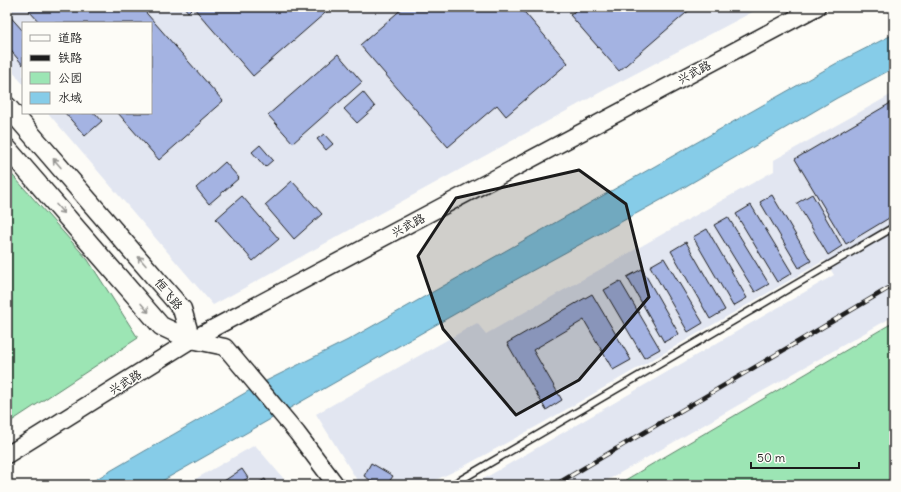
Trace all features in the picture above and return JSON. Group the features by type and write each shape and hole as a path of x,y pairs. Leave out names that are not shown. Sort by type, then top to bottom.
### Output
{"main road":[{"name":"恒飞路","path":"7,106 182,309 191,340"},
{"name":"恒飞路","path":"7,148 161,326 191,340"}],"street":[{"name":"兴武路","path":"7,455 191,340 817,7"},
{"path":"191,340 225,347 297,433 336,485"}],"lane":[{"path":"452,485 894,227"}],"highlighted area":[{"path":"579,170 626,204 649,297 579,380 516,415 443,329 418,256 456,198"}],"shaded area":[{"path":"7,7 762,7 610,87 213,305 49,114 152,114 152,22 22,22 22,83 7,65"},
{"path":"894,93 894,316 599,485 473,485 834,275 825,260 541,424 459,469 425,485 360,485 316,414 477,323 486,334 774,171 774,160"},
{"path":"255,445 289,485 185,485"}],"green space":[{"path":"7,169 88,260 138,338 7,424"},
{"path":"894,322 894,485 617,485 654,463"}],"water":[{"path":"894,34 894,68 837,98 681,189 497,290 155,485 86,485 264,382 348,340 837,63"}],"building":[{"path":"33,7 141,7 223,101 200,121 201,123 159,160 119,114 152,114 152,22 39,22 29,11"},
{"path":"184,7 193,7 188,12"},
{"path":"193,7 332,7 253,76"},
{"path":"404,7 520,7 568,63 506,116 497,105 448,147 360,45"},
{"path":"580,7 693,7 619,71 570,15"},
{"path":"7,13 22,30 22,64 7,46"},
{"path":"338,54 362,82 293,143 268,115"},
{"path":"363,92 375,107 357,123 344,109"},
{"path":"894,101 894,215 846,244 795,159"},
{"path":"66,114 96,114 102,121 85,136"},
{"path":"324,134 333,144 326,150 317,139"},
{"path":"260,145 273,160 265,167 252,152"},
{"path":"225,162 239,178 209,204 196,188"},
{"path":"292,181 322,214 294,239 265,205"},
{"path":"812,194 842,246 828,255 797,203"},
{"path":"772,195 811,261 799,268 760,202"},
{"path":"242,196 279,239 253,261 216,219"},
{"path":"751,205 792,273 777,282 736,214"},
{"path":"728,217 769,284 755,292 714,225"},
{"path":"707,229 747,298 733,306 693,237"},
{"path":"686,242 725,310 710,319 671,251"},
{"path":"664,258 703,323 688,332 650,266"},
{"path":"642,269 679,334 664,342 627,277"},
{"path":"620,281 660,349 644,358 604,290"},
{"path":"592,294 631,360 613,370 584,320 533,350 562,400 546,410 507,343"},
{"path":"371,463 393,476 387,485 378,485 364,476"},
{"path":"242,469 248,478 236,485 218,485"},
{"path":"265,479 268,485 255,485"}],"railway":[{"path":"555,485 894,285"}]}
